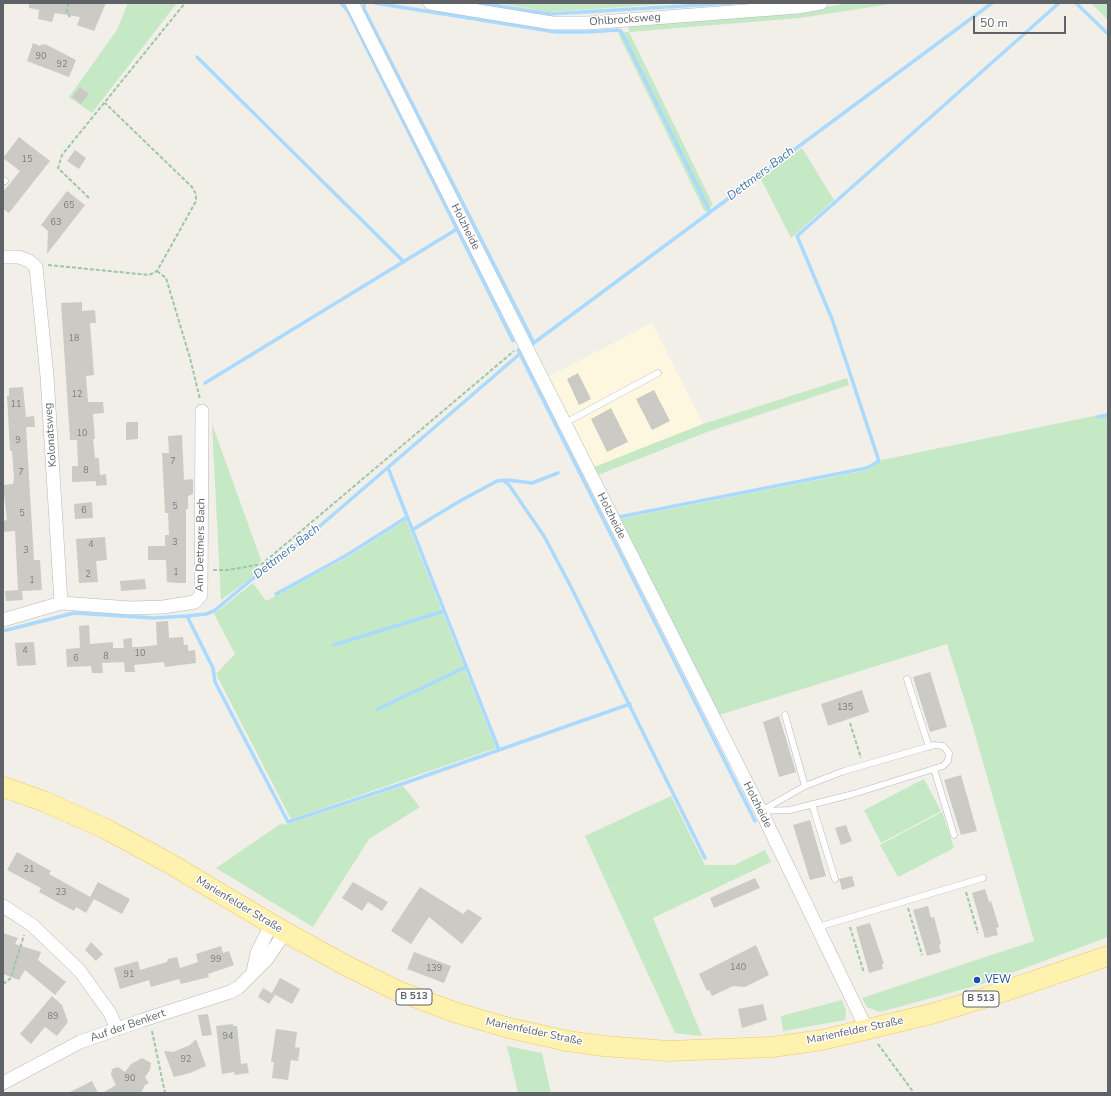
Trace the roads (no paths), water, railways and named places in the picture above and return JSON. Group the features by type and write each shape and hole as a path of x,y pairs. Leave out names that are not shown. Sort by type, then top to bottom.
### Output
{"main road":[{"name":"Marienfelder Straße","path":"3,787 43,801 104,828 169,863 278,929 347,966 387,985 454,1012 508,1028 567,1041 645,1049 722,1050 772,1047 822,1040 931,1014 987,997 1108,956"}],"street":[{"name":"Holzheide","path":"352,3 761,811 867,1030"},
{"name":"Ohlbrocksweg","path":"430,3 552,23 626,20 798,7 821,3"},
{"name":"Kolonatsweg","path":"3,258 19,257 29,261 36,268 47,376 61,603"},
{"name":"Am Dettmers Bach","path":"3,620 61,603 131,608 163,607 195,602 201,595 202,571 202,411"},
{"path":"3,906 32,925 79,970 96,992 117,1028"},
{"name":"Auf der Benkert","path":"3,1083 80,1042 117,1028 220,996 239,986 253,972 257,953 278,929"}],"lane":[{"path":"565,423 658,373"},
{"path":"907,679 929,746"},
{"path":"785,715 805,786"},
{"path":"929,746 943,746 949,753 948,761 943,766 853,794 790,810 761,811 805,786 863,765 929,746"},
{"path":"934,769 954,835"},
{"path":"812,804 835,879"},
{"path":"818,927 983,878"}],"waterway":[{"path":"341,3 348,11 513,341"},
{"path":"364,3 364,9 534,343"},
{"path":"375,3 556,32 621,31 710,212"},
{"path":"480,3 550,14 733,3"},
{"name":"Dettmers Bach","path":"531,345 992,3"},
{"path":"619,517 867,468 879,461 832,319 797,236 1059,3"},
{"path":"1076,3 1108,34"},
{"path":"197,57 404,262"},
{"path":"205,383 457,229"},
{"path":"518,350 755,821"},
{"name":"Dettmers Bach","path":"3,631 74,613 154,618 206,614 214,611 275,560 306,538 522,352"},
{"path":"1098,417 1108,415"},
{"path":"388,468 499,750"},
{"path":"412,530 497,481 507,480 532,483 558,473"},
{"path":"503,480 509,485 544,536 571,587 705,858"},
{"path":"276,594 347,555 407,517"},
{"path":"334,645 444,611"},
{"path":"187,616 213,668 215,682 288,822 402,784 630,704"},
{"path":"378,709 466,667"}],"place":[{"name":"VEW","path":"977,980"}]}
